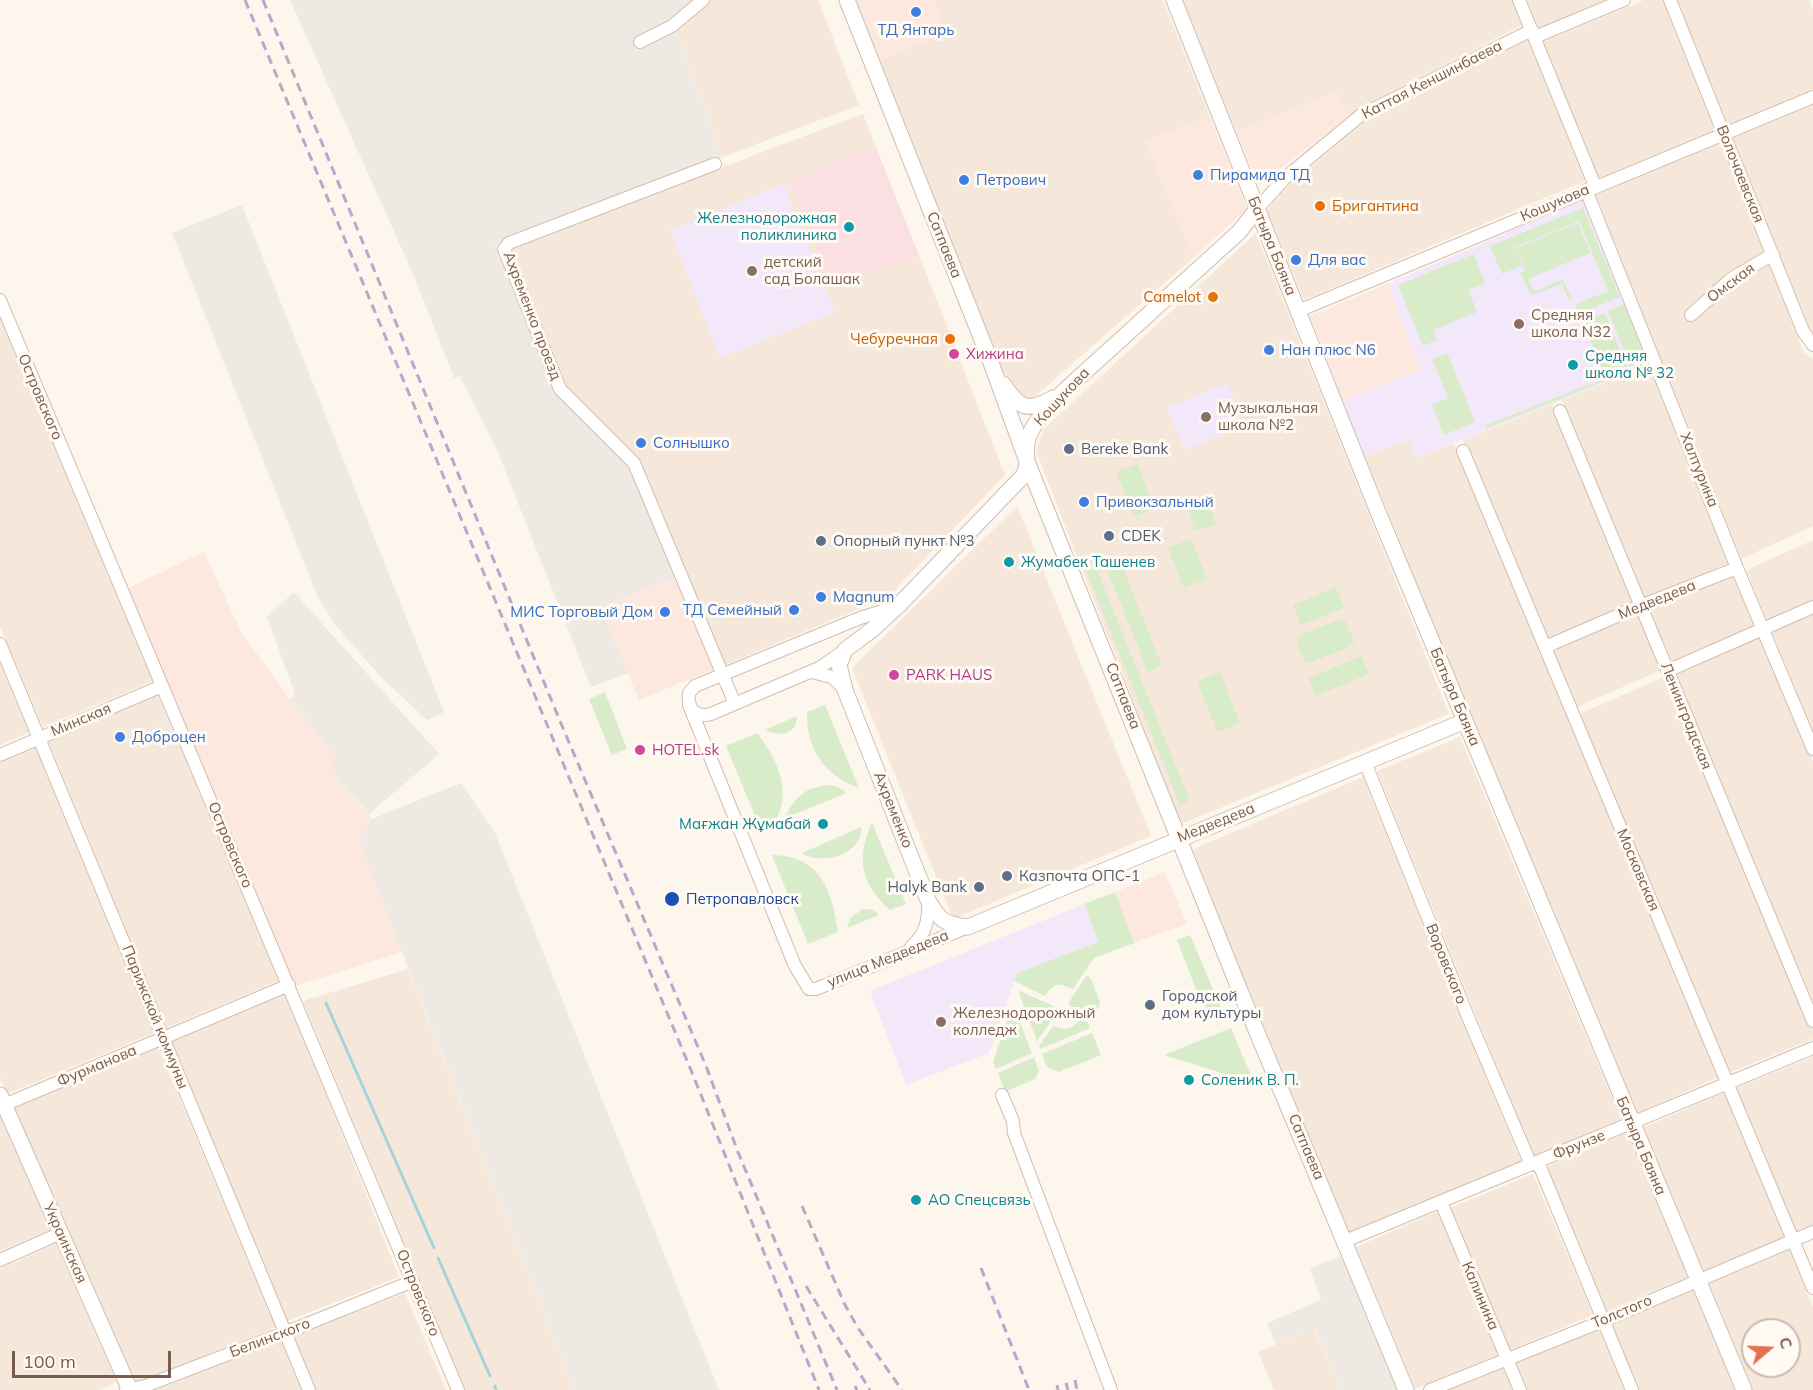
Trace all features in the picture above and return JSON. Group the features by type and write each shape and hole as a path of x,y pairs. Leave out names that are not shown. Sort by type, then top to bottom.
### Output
{"street":[{"path":"640,42 672,26 703,0"},
{"name":"Сатпаева","path":"847,0 1028,464 1250,1013 1406,1390"},
{"name":"Батыра Баяна","path":"1174,0 1378,512 1744,1390"},
{"name":"Халтурина","path":"1519,0 1737,568 1813,749"},
{"name":"Каттая Кеншинбаева","path":"1257,209 1286,177 1361,115 1533,33 1624,0"},
{"name":"Волочаевская","path":"1670,0 1803,331 1813,345"},
{"name":"Кошукова","path":"1298,311 1813,97"},
{"name":"Ахременко проезд","path":"715,164 509,243 504,249 560,389 634,463 735,704"},
{"name":"Кошукова","path":"845,650 899,605 1023,476 1028,464 1027,441 1042,416 1063,392 1239,232 1257,209"},
{"path":"1239,232 1250,224 1256,223 1261,225 1268,236"},
{"name":"Омская","path":"1691,315 1731,279 1773,254"},
{"name":"Островского","path":"0,300 458,1390"},
{"path":"992,367 1011,397 1025,407 1038,406 1063,392"},
{"name":"Ленинградская","path":"1560,411 1813,1021"},
{"path":"1008,413 1022,426 1031,424 1042,416"},
{"name":"Московская","path":"1463,451 1813,1288"},
{"name":"Медведева","path":"1545,647 1737,568"},
{"name":"Кошукова","path":"689,705 688,693 692,688 860,618 899,605"},
{"path":"1667,671 1813,607"},
{"name":"Парижской коммуны","path":"0,644 309,1390"},
{"path":"689,705 694,712 705,715 810,672 845,650"},
{"name":"Ахременко","path":"845,650 840,660 840,672 845,690 928,900 943,921 968,927"},
{"path":"810,672 832,677 845,690"},
{"name":"Минская","path":"0,755 162,686"},
{"name":"улица Медведева","path":"689,705 795,966 809,988 816,989 968,927"},
{"name":"Медведева","path":"968,927 1465,721"},
{"name":"Воровского","path":"1365,762 1466,1012 1632,1390"},
{"path":"907,951 918,941 926,927 928,900"},
{"name":"Фурманова","path":"2,1100 163,1038 289,985"},
{"name":"Фрунзе","path":"1344,1241 1813,1048"},
{"path":"1002,1095 1013,1121 1014,1133 1111,1390"},
{"name":"Украинская","path":"2,1100 128,1390"},
{"name":"Калинина","path":"1441,1202 1520,1390"},
{"name":"Толстого","path":"1430,1390 1603,1321 1813,1232"},
{"path":"0,1260 61,1233"},
{"name":"Белинского","path":"128,1390 145,1386 285,1333 413,1281"}],"shaded area":[{"path":"290,0 694,0 671,19 723,157 495,245 554,391 631,469 676,576 601,608 628,673 591,687 497,450 460,376 454,378 414,276"},
{"path":"694,0 818,0 859,105 723,157 671,19"},
{"path":"855,0 933,0 946,33 879,60"},
{"path":"933,0 1163,0 1210,117 1145,141 1194,257 1032,399 1023,397 1002,370 879,60 946,33"},
{"path":"1183,0 1512,0 1522,25 1357,109 1348,116 1337,92 1236,132"},
{"path":"1526,0 1608,0 1538,29"},
{"path":"1644,0 1664,0 1717,129 1599,178 1543,42"},
{"path":"1676,0 1809,0 1813,9 1813,89 1728,125"},
{"path":"1528,40 1585,181 1304,300 1267,210 1288,186 1365,122"},
{"path":"1337,92 1348,116 1260,185 1236,132"},
{"path":"1813,103 1813,338 1732,137"},
{"path":"863,114 876,147 791,182 833,288 919,255 1005,475 889,596 725,665 640,461 563,386 508,248"},
{"path":"1210,117 1247,209 1194,257 1145,141"},
{"path":"1719,142 1804,353 1813,359 1813,526 1741,559 1594,196"},
{"path":"876,147 919,255 833,288 790,182"},
{"name":"детский сад Болашак","path":"784,184 835,312 720,358 670,230"},
{"name":"Средняя школа N32","path":"1584,200 1652,364 1416,458 1408,439 1365,456 1343,401 1421,370 1387,284"},
{"path":"242,205 444,712 427,720 381,677 337,627 318,598 172,233"},
{"path":"1256,233 1449,714 1181,824 1036,451 1044,429"},
{"path":"1387,284 1421,370 1343,401 1310,316"},
{"path":"0,307 153,681 43,727 0,626"},
{"path":"1652,364 1729,563 1644,599 1562,400"},
{"name":"Музыкальная школа №2","path":"1228,383 1245,426 1184,450 1167,408"},
{"path":"1552,404 1633,604 1546,641 1463,440"},
{"path":"1409,439 1416,458 1454,443 1719,1077 1637,1113 1471,717 1365,456"},
{"path":"1017,506 1151,836 953,919 852,668"},
{"path":"1813,540 1813,601 1768,622 1746,570"},
{"path":"204,552 241,632 335,755 332,768 336,778 372,819 358,840 402,952 295,986 128,588"},
{"path":"1734,574 1756,626 1670,665 1647,608"},
{"path":"676,576 715,669 639,700 600,608"},
{"path":"294,592 439,754 369,814 336,778 332,768 335,755 290,699 295,694 267,617"},
{"path":"1638,612 1661,670 1575,708 1551,651"},
{"path":"1813,613 1813,733 1771,630"},
{"path":"1760,635 1813,762 1813,1007 1673,674"},
{"path":"0,662 30,732 0,745"},
{"path":"1664,677 1813,1031 1813,1039 1729,1073 1577,715"},
{"path":"158,695 280,980 166,1028 49,742"},
{"path":"1460,737 1621,1119 1533,1156 1377,771"},
{"path":"36,748 154,1033 7,1094 0,1078 0,763"},
{"path":"1363,777 1521,1162 1349,1233 1191,850"},
{"path":"461,783 495,833 719,1390 574,1390 358,840 372,819"},
{"path":"1165,872 1187,924 1134,943 1115,892"},
{"name":"Железнодорожный колледж","path":"1084,904 1098,942 1017,973 989,1053 906,1085 870,991"},
{"path":"408,969 574,1390 465,1390 303,1001"},
{"path":"286,994 399,1277 285,1322 171,1041"},
{"path":"158,1047 276,1327 135,1384 12,1109"},
{"path":"1813,1057 1813,1226 1796,1233 1736,1088"},
{"path":"1725,1092 1785,1238 1701,1272 1642,1128"},
{"path":"0,1116 51,1229 0,1251"},
{"path":"1627,1132 1688,1277 1606,1311 1547,1167"},
{"path":"1533,1174 1593,1315 1510,1350 1450,1208"},
{"path":"1439,1211 1498,1355 1415,1389 1356,1247"},
{"path":"56,1244 117,1382 99,1390 0,1390 0,1269"},
{"path":"1789,1249 1813,1307 1813,1390 1752,1390 1747,1378 1801,1378 1801,1318 1741,1318 1741,1365 1706,1284"},
{"path":"1341,1256 1397,1390 1341,1390 1315,1328 1276,1344 1267,1323 1321,1300 1310,1268"},
{"path":"1693,1288 1737,1390 1638,1390 1611,1324"},
{"path":"405,1293 446,1390 315,1390 293,1336"},
{"path":"1314,1328 1341,1390 1274,1390 1258,1352"},
{"path":"1599,1329 1625,1390 1527,1390 1515,1363"},
{"path":"281,1341 302,1390 154,1390"},
{"path":"1504,1368 1513,1390 1448,1390"}],"green space":[{"path":"1583,208 1620,297 1579,314 1576,304 1608,291 1579,221 1515,247 1522,266 1502,274 1490,246"},
{"path":"1578,223 1590,253 1528,279 1533,290 1536,291 1563,279 1572,300 1569,301 1562,284 1531,295 1520,273 1524,271 1526,273 1516,248"},
{"path":"1474,254 1485,283 1468,290 1477,312 1434,330 1437,340 1423,346 1398,285"},
{"path":"1624,304 1646,360 1630,366 1608,311"},
{"path":"1605,313 1627,368 1605,377 1583,322"},
{"path":"1447,353 1475,422 1444,435 1432,405 1448,398 1432,359"},
{"path":"1647,362 1648,364 1487,428 1486,425"},
{"path":"1137,464 1155,508 1134,517 1116,472"},
{"path":"1206,495 1216,524 1195,531 1185,502"},
{"path":"1191,539 1207,579 1184,588 1168,548"},
{"path":"1119,558 1162,666 1148,672 1105,564"},
{"path":"1096,567 1190,801 1180,805 1086,571"},
{"path":"1336,587 1344,608 1301,625 1293,605"},
{"path":"1340,619 1346,622 1354,641 1351,646 1310,663 1304,660 1297,643 1298,636"},
{"path":"1361,656 1369,674 1316,696 1309,678"},
{"path":"1220,672 1240,723 1217,732 1197,681"},
{"path":"605,692 627,749 612,755 589,699"},
{"path":"825,705 859,788 836,776 827,768 814,749 810,738 807,712"},
{"path":"797,716 791,731 781,734 765,730"},
{"path":"757,733 773,757 779,771 783,797 774,823 763,835 726,746"},
{"path":"831,785 847,793 785,818 802,794 808,790"},
{"path":"872,823 906,904 890,910 872,890 864,870 864,848"},
{"path":"861,827 856,845 839,855 819,858 802,853"},
{"path":"772,855 789,857 802,862 821,878 832,902 838,932 808,944"},
{"path":"1115,892 1134,943 1094,958 1073,989 1057,985 1051,988 1045,996 1014,981 1017,973 1098,942 1084,904"},
{"path":"863,909 874,910 879,915 847,928 851,917"},
{"path":"1190,935 1226,1019 1202,1005 1177,940"},
{"path":"1086,976 1090,977 1100,1002 1097,1012 1086,1016 1071,1008 1069,1002"},
{"path":"1018,990 1053,1006 1056,1014 1037,1041"},
{"path":"1014,1008 1032,1053 996,1069 993,1062 1011,1009"},
{"path":"1080,1019 1088,1023 1090,1028 1040,1049 1039,1046 1053,1026 1068,1028 1074,1026"},
{"path":"1231,1028 1254,1083 1164,1055"},
{"path":"1092,1033 1101,1055 1059,1072 1047,1067 1042,1054"},
{"path":"1034,1057 1039,1071 1035,1079 1005,1092 998,1073"}],"waterway":[{"path":"326,1003 434,1248"},
{"path":"438,1258 490,1376"},
{"path":"495,1386 496,1390"}],"railway":[{"path":"245,0 693,1075 819,1390"},
{"path":"263,0 560,721 706,1066 738,1152 837,1390"},
{"path":"802,1206 845,1305 858,1328 902,1390"},
{"path":"981,1268 1029,1390"},
{"path":"806,1286 870,1390"},
{"path":"1075,1380 1077,1390"},
{"path":"1066,1383 1068,1390"},
{"path":"1057,1385 1058,1390"},
{"path":"855,1386 857,1390"}],"place":[{"name":"ТД Янтарь","path":"916,12"},
{"name":"Пирамида ТД","path":"1198,175"},
{"name":"Петрович","path":"964,180"},
{"name":"Бригантина","path":"1320,206"},
{"name":"Железнодорожная поликлиника","path":"849,227"},
{"name":"Для вас","path":"1296,260"},
{"name":"детский сад Болашак","path":"752,271"},
{"name":"Camelot","path":"1213,297"},
{"name":"Средняя школа N32","path":"1519,324"},
{"name":"Чебуречная","path":"950,339"},
{"name":"Нан плюс N6","path":"1269,350"},
{"name":"Хижина","path":"954,354"},
{"name":"Средняя школа № 32","path":"1573,365"},
{"name":"Музыкальная школа №2","path":"1206,417"},
{"name":"Солнышко","path":"641,443"},
{"name":"Bereke Bank","path":"1069,449"},
{"name":"Привокзальный","path":"1084,502"},
{"name":"CDEK","path":"1109,536"},
{"name":"Опорный пункт №3","path":"821,541"},
{"name":"Жумабек Ташенев","path":"1009,562"},
{"name":"Magnum","path":"821,597"},
{"name":"ТД Семейный","path":"794,610"},
{"name":"МИС Торговый Дом","path":"665,612"},
{"name":"PARK HAUS","path":"894,675"},
{"name":"Доброцен","path":"120,737"},
{"name":"HOTEL.sk","path":"640,750"},
{"name":"Мағжан Жұмабай","path":"823,824"},
{"name":"Казпочта ОПС-1","path":"1007,876"},
{"name":"Halyk Bank","path":"979,887"},
{"name":"Петропавловск","path":"672,899"},
{"name":"Городской дом культуры","path":"1150,1005"},
{"name":"Железнодорожный колледж","path":"941,1022"},
{"name":"Соленик В. П.","path":"1189,1080"},
{"name":"АО Спецсвязь","path":"916,1200"}]}
